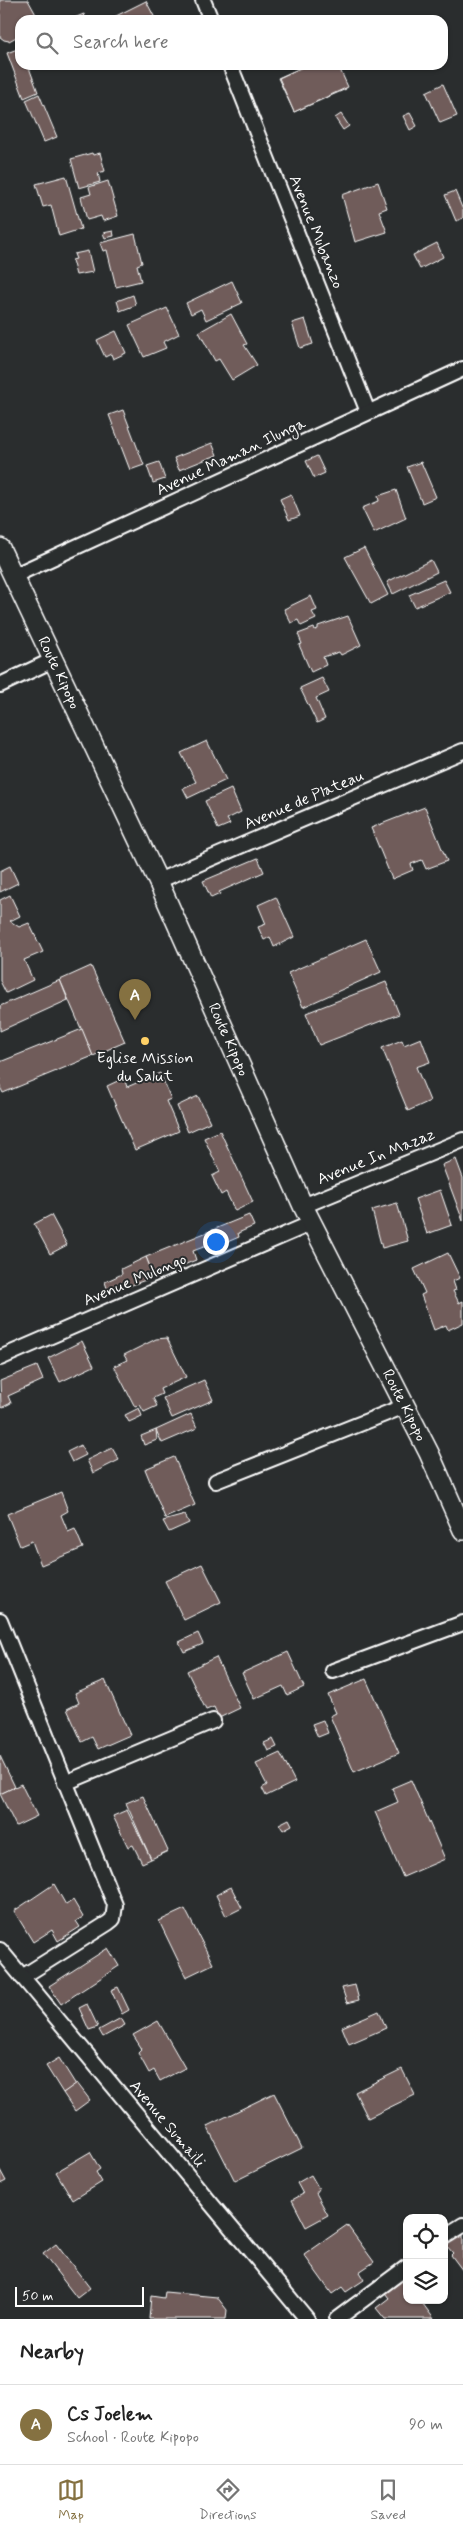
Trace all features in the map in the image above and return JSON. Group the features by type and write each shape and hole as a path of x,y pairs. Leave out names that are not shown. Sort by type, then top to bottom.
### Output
{"main road":[{"name":"Route Kipopo","path":"0,548 158,881 303,1206 405,1406 463,1530"}],"street":[{"path":"203,0 209,15"},
{"name":"Avenue Mubanzo","path":"232,70 368,412"},
{"name":"Avenue Maman Ilunga","path":"13,576 463,369"},
{"path":"0,685 53,660"},
{"name":"Avenue de Plateau","path":"158,881 463,751"},
{"name":"Avenue In Mazaz","path":"303,1206 463,1140"},
{"name":"Avenue Mulongo","path":"0,1358 312,1223"},
{"path":"216,1481 405,1406"},
{"path":"0,1620 114,1899 115,1913 113,1919 101,1928 22,1977"},
{"path":"333,1671 463,1623"},
{"path":"65,1783 213,1721"},
{"name":"Avenue Sumaïli","path":"0,1950 307,2319"},
{"path":"448,2234 463,2225"},
{"path":"337,2319 403,2270"}],"building":[{"path":"0,0 28,0 36,15 15,15 15,38 9,41 0,37"},
{"path":"146,1 153,15 118,15"},
{"path":"15,50 15,70 30,70 38,92 24,98 7,53"},
{"path":"296,70 338,70 346,89 294,112 278,78"},
{"path":"296,70 340,70 348,87 294,112 279,78"},
{"path":"443,84 457,116 440,123 426,92"},
{"path":"39,94 57,137 44,142 26,100"},
{"path":"410,113 417,126 410,130 403,116"},
{"path":"341,114 349,126 343,130 335,118"},
{"path":"92,153 93,155 100,153 105,171 98,173 100,182 79,188 71,159"},
{"path":"66,176 81,229 59,236 51,205 43,207 36,184"},
{"path":"108,181 118,216 103,221 101,216 87,220 81,197 91,194 89,187"},
{"path":"378,182 387,208 379,211 387,232 355,242 342,195"},
{"path":"455,191 463,210 463,218 456,221 445,195"},
{"path":"113,231 114,236 105,238 103,233"},
{"path":"135,234 142,263 137,265 141,281 116,287 107,250 103,251 100,243"},
{"path":"437,243 443,257 420,269 413,255"},
{"path":"88,251 93,272 76,275 72,260 76,259 74,254"},
{"path":"232,281 242,303 206,320 201,309 191,314 186,303"},
{"path":"133,295 136,305 120,311 117,301"},
{"path":"167,308 179,334 163,342 166,348 144,357 129,325"},
{"path":"231,314 247,344 244,345 257,365 232,380 219,359 215,361 199,332"},
{"path":"305,319 313,344 300,348 292,323"},
{"path":"116,331 126,353 113,359 111,354 105,357 97,340"},
{"path":"123,410 144,465 130,470 109,415"},
{"path":"212,443 217,455 179,470 174,458"},
{"path":"317,456 325,473 314,478 306,461"},
{"path":"159,462 165,479 153,483 147,466"},
{"path":"421,462 436,497 422,503 407,467"},
{"path":"396,490 406,518 374,533 362,508 379,501 378,496"},
{"path":"291,494 300,516 289,520 280,499"},
{"path":"364,548 388,595 371,604 345,557"},
{"path":"431,560 437,572 393,594 387,582"},
{"path":"444,580 450,592 415,607 409,595"},
{"path":"311,596 317,610 312,612 316,619 301,626 298,620 291,623 284,609"},
{"path":"348,616 361,645 341,655 339,652 323,657 326,665 311,672 299,645 302,644 298,634 314,628 315,630 318,629 318,626"},
{"path":"322,678 329,692 316,698 325,719 317,723 300,688"},
{"path":"207,741 226,780 188,798 183,788 196,782 181,753"},
{"path":"231,789 241,812 227,819 230,824 218,829 205,801"},
{"path":"425,807 447,861 426,869 422,860 411,864 413,870 392,879 371,828"},
{"path":"258,858 264,872 219,892 220,894 211,898 203,881"},
{"path":"10,866 18,883 0,892 0,871"},
{"path":"10,895 20,916 10,921 19,927 29,923 43,952 24,960 33,980 6,993 0,981 0,900"},
{"path":"276,897 294,937 274,947 270,937 264,940 258,927 266,924 258,905"},
{"path":"366,939 381,972 303,1007 288,973"},
{"path":"91,966 125,1042 93,1056 60,980"},
{"path":"60,980 68,1000 0,1031 0,1006"},
{"path":"386,982 399,1014 319,1045 306,1013"},
{"path":"82,1029 93,1056 3,1093 0,1087 0,1062"},
{"path":"421,1038 430,1062 416,1067 430,1101 408,1111 382,1048 402,1040 404,1045"},
{"path":"160,1073 171,1099 166,1101 179,1131 135,1150 107,1086 124,1078 127,1087"},
{"path":"198,1096 210,1122 188,1132 177,1106"},
{"path":"220,1131 253,1202 235,1211 226,1192 221,1195 212,1176 220,1172 204,1138"},
{"path":"456,1159 463,1178 463,1221 442,1165"},
{"path":"440,1190 452,1225 427,1234 415,1199"},
{"path":"397,1203 408,1241 382,1248 372,1210"},
{"path":"51,1215 67,1245 50,1254 34,1224"},
{"path":"249,1215 254,1226 238,1233 239,1237 211,1249 209,1245 193,1251 196,1260 154,1277 146,1257"},
{"path":"448,1253 460,1278 453,1281 456,1290 453,1291 459,1303 463,1301 463,1323 448,1330 446,1325 434,1330 421,1295 425,1293 414,1269"},
{"path":"146,1257 154,1277 129,1286 125,1284 108,1291 105,1282 122,1274 121,1269"},
{"path":"167,1338 186,1377 160,1389 162,1394 153,1398 157,1406 144,1412 140,1405 135,1407 114,1366 127,1360 124,1355 156,1339"},
{"path":"82,1341 94,1366 60,1382 48,1358"},
{"path":"37,1366 43,1380 8,1396 11,1403 1,1408 0,1381"},
{"path":"204,1380 213,1400 172,1418 163,1398"},
{"path":"139,1408 142,1416 129,1422 125,1415"},
{"path":"191,1414 197,1428 162,1443 156,1430"},
{"path":"156,1430 157,1440 144,1445 141,1436"},
{"path":"81,1445 86,1455 72,1462 67,1452"},
{"path":"112,1448 119,1460 93,1473 87,1460"},
{"path":"174,1457 195,1505 165,1518 145,1469"},
{"path":"61,1492 68,1511 61,1515 68,1532 75,1529 83,1548 41,1565 32,1541 20,1546 7,1514"},
{"path":"185,1515 189,1523 169,1532 163,1521"},
{"path":"202,1564 221,1602 184,1620 165,1581"},
{"path":"198,1633 203,1644 184,1652 179,1642"},
{"path":"288,1652 304,1687 287,1695 283,1686 254,1699 242,1673"},
{"path":"216,1657 240,1708 219,1718 214,1707 206,1710 187,1671"},
{"path":"366,1679 399,1753 354,1772 330,1716 336,1713 328,1695"},
{"path":"105,1680 130,1735 98,1749 92,1737 82,1742 67,1709 79,1703 75,1693"},
{"path":"323,1720 328,1733 318,1737 312,1724"},
{"path":"273,1739 277,1747 268,1751 264,1743"},
{"path":"280,1753 295,1782 266,1796 262,1788 267,1785 256,1764"},
{"path":"0,1756 15,1787 0,1794"},
{"path":"411,1780 445,1859 403,1877 375,1812 398,1802 392,1788"},
{"path":"21,1784 37,1816 16,1826 0,1794"},
{"path":"143,1796 168,1851 151,1859 126,1803"},
{"path":"127,1810 151,1859 142,1863 133,1845 128,1847 113,1816"},
{"path":"289,1819 292,1825 283,1830 279,1824"},
{"path":"54,1884 66,1905 73,1900 83,1917 76,1921 80,1927 58,1941 52,1930 33,1942 14,1911"},
{"path":"231,1887 242,1908 226,1916 216,1895"},
{"path":"185,1909 213,1964 186,1977 159,1921"},
{"path":"108,1948 119,1966 61,2004 49,1986"},
{"path":"355,1985 359,2000 347,2003 342,1988"},
{"path":"118,1987 129,2010 122,2014 111,1990"},
{"path":"87,2004 98,2027 89,2030 79,2008"},
{"path":"379,2011 386,2028 349,2044 342,2027"},
{"path":"121,2018 125,2025 103,2037 99,2030"},
{"path":"158,2021 185,2068 160,2081 154,2070 149,2073 138,2053 142,2049 133,2035"},
{"path":"59,2058 76,2085 63,2093 46,2066"},
{"path":"402,2069 415,2095 368,2118 355,2092"},
{"path":"77,2083 90,2100 75,2111 63,2093"},
{"path":"274,2093 302,2148 235,2181 207,2126"},
{"path":"90,2152 100,2169 96,2172 102,2182 73,2200 56,2172"},
{"path":"0,2170 6,2181 0,2184"},
{"path":"311,2175 319,2189 316,2193 328,2215 306,2227 292,2200 303,2194 297,2183"},
{"path":"347,2225 374,2262 359,2272 364,2280 346,2292 342,2287 332,2294 304,2255"},
{"path":"463,2227 463,2271 451,2255 453,2253 448,2247 448,2240"},
{"path":"56,2244 90,2288 77,2298 43,2254"},
{"path":"399,2275 403,2280 403,2304 423,2304 434,2319 385,2319 376,2308 389,2298 382,2289"},
{"path":"165,2292 217,2297 227,2310 226,2319 149,2319 151,2296 164,2298"}],"place":[{"name":"Cs Joelem","path":"135,1020"},
{"name":"Eglise Mission du Salut","path":"145,1041"}]}
